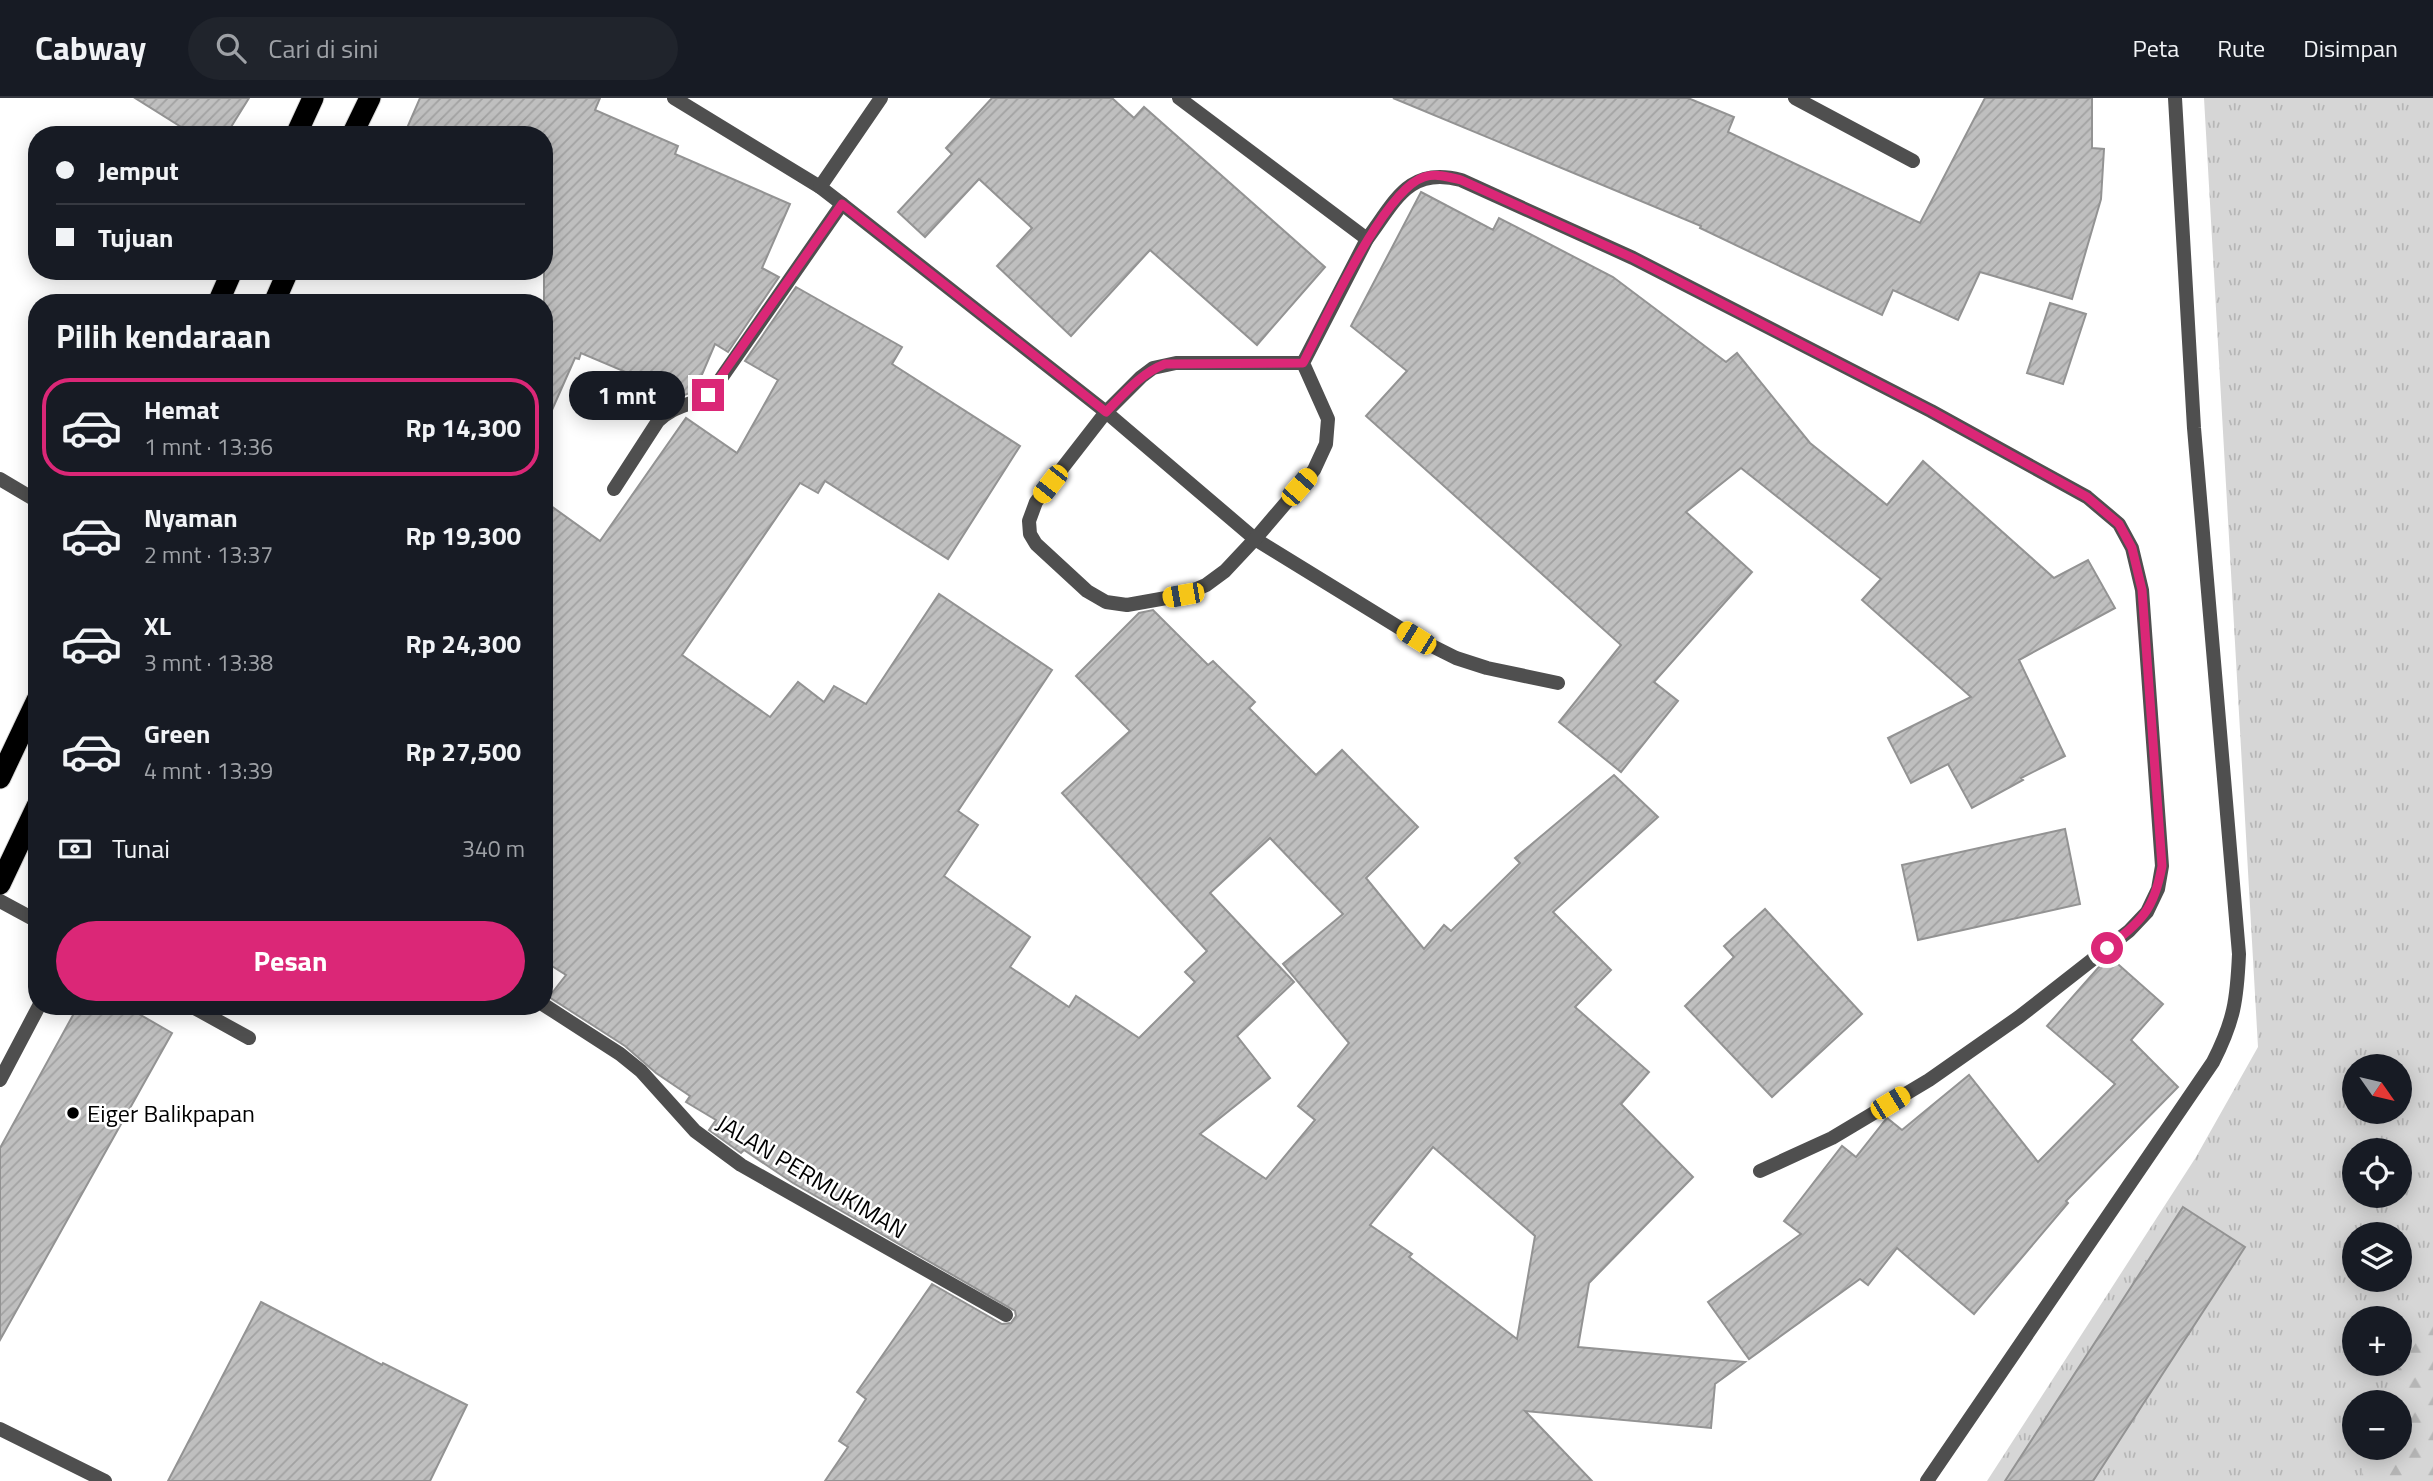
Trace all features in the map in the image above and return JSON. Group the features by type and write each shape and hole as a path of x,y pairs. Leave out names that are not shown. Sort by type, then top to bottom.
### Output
{"highway":[{"path":"300,126 313,98"},
{"path":"356,126 370,98"},
{"path":"0,778 28,718"},
{"path":"0,884 28,825"}],"street":[{"path":"674,98 820,187 1106,412 1255,539 1416,638 1456,658 1558,684"},
{"path":"820,187 881,98"},
{"path":"1179,98 1367,239"},
{"path":"1795,98 1913,161"},
{"path":"1927,1481 2213,1062 2229,1030 2237,996 2239,954 2194,428 2175,98"},
{"path":"1303,363 1367,239 1410,184 1425,177 1443,175 1461,180 1633,258 1931,411 2087,497 2119,524 2132,548 2142,590 2162,866 2158,889 2147,912 2129,931 2019,1017 1929,1080 1832,1138 1760,1171"},
{"path":"614,489 658,421 668,411 698,402 715,387 842,204"},
{"path":"1303,363 1328,419 1326,444 1314,470 1255,539 1225,571 1206,584 1183,595 1127,605 1106,602 1087,591 1036,544 1030,534 1029,521 1036,502 1106,412 1153,368 1165,364 1303,363"},
{"path":"0,479 28,496"},
{"path":"0,901 28,916"},
{"name":"JALAN PERMUKIMAN","path":"553,1011 620,1054 641,1071 695,1131 741,1166 1006,1315"},
{"path":"0,1080 34,1015"},
{"path":"207,1015 248,1038"},
{"path":"0,1429 104,1481"}],"green space":[{"path":"2204,98 2433,98 2433,1481 1987,1481 2196,1157 2258,1047"},
{"path":"2433,1316 2433,1481 2362,1481 2362,1460 2412,1460 2412,1390 2386,1390 2395,1376 2412,1376 2412,1349"}],"building":[{"path":"135,98 249,98 232,126 180,126"},
{"path":"420,98 600,98 595,110 678,146 675,154 790,204 762,268 779,277 728,352 715,344 695,391 682,396 581,353 579,359 575,358 553,408 553,294 544,294 544,280 553,280 553,126 408,126"},
{"path":"992,98 1112,98 1134,118 1144,107 1325,267 1257,345 1150,250 1071,336 997,266 1032,228 979,179 925,237 898,212 952,154 946,148"},
{"path":"1393,98 1688,98 1734,117 1728,132 1920,223 1985,98 2092,98 2092,148 2104,149 2101,199 2072,299 1980,272 1958,320 1893,290 1882,315 1700,228 1701,226"},
{"path":"1421,192 1493,230 1499,218 1613,277 1726,362 1737,353 1810,443 1887,505 1923,461 2054,578 2088,560 2115,608 2019,660 2065,756 2021,778 2023,780 1972,808 1948,764 1911,783 1888,738 1971,697 1862,600 1881,579 1741,468 1686,512 1752,572 1654,682 1678,701 1621,772 1559,722 1621,645 1366,416 1407,371 1351,326"},
{"path":"796,287 902,347 892,364 1020,446 948,559 825,481 818,493 800,483 682,655 770,717 798,682 824,702 834,686 866,704 939,594 1052,670 958,811 978,825 944,876 1030,937 1010,967 1069,1007 1076,996 1139,1038 1195,982 1185,972 1207,951 1062,793 1130,731 1076,676 1139,613 1153,610 1208,665 1213,661 1255,702 1249,708 1316,775 1342,750 1418,827 1366,878 1424,949 1444,925 1451,931 1520,863 1515,858 1614,775 1658,817 1553,912 1611,970 1575,1007 1649,1072 1621,1104 1693,1177 1589,1283 1578,1347 1745,1362 1715,1384 1711,1428 1525,1411 1592,1481 825,1481 848,1447 839,1441 866,1399 857,1392 932,1284 1002,1324 1011,1323 1016,1316 1015,1311 793,1183 744,1150 741,1153 709,1130 716,1120 686,1102 690,1096 656,1073 625,1046 553,1000 553,992 566,975 553,967 553,507 600,541 686,418 737,453 778,380 745,361","holes":["1270,838 1343,914 1283,964 1349,1043 1298,1106 1315,1120 1266,1179 1200,1134 1270,1078 1237,1036 1294,982 1210,893","1433,1147 1535,1236 1517,1339 1409,1257 1412,1254 1370,1225"]},
{"path":"2050,303 2086,314 2063,384 2027,373"},
{"path":"2065,829 2080,904 1918,940 1902,865"},
{"path":"1765,909 1862,1014 1772,1097 1685,1006 1734,957 1724,946"},
{"path":"2111,958 2163,1004 2131,1040 2178,1087 2066,1201 2068,1203 1974,1314 1897,1248 1868,1285 1860,1279 1749,1359 1708,1302 1801,1234 1784,1221 1842,1146 1856,1157 1887,1118 1902,1130 1969,1075 2038,1162 2115,1084 2047,1026 2098,968"},
{"path":"73,1015 141,1015 172,1033 0,1340 0,1148"},
{"path":"2183,1207 2245,1247 2093,1481 2005,1481"},
{"path":"261,1302 382,1365 383,1363 467,1405 430,1481 168,1481"}],"place":[{"name":"Eiger Balikpapan","path":"73,1113"}],"route":[{"path":"708,395 842,204 1106,412 1141,377 1153,368 1165,364 1303,363 1367,239 1410,184 1425,177 1443,175 1461,180 1633,258 1931,411 2087,497 2119,524 2132,548 2142,590 2162,866 2158,889 2147,912 2107,948"}]}
